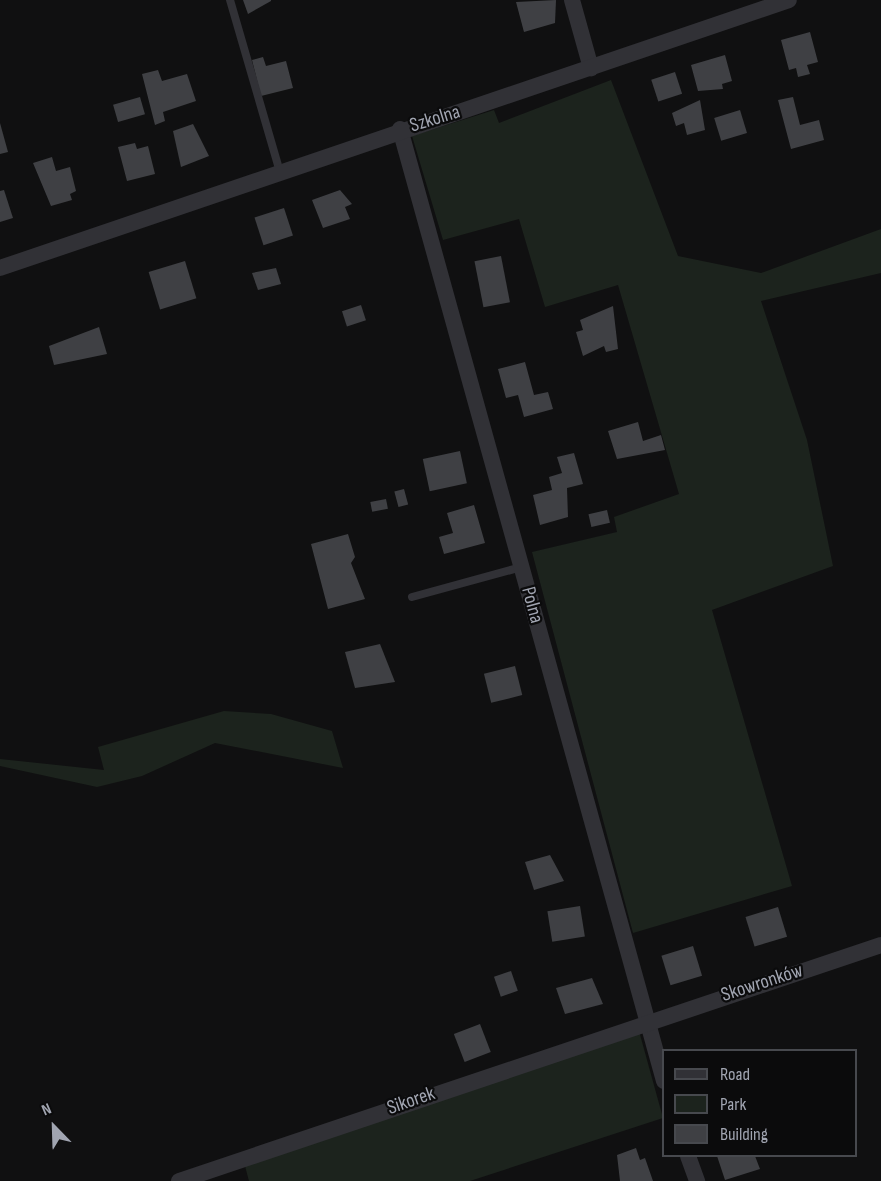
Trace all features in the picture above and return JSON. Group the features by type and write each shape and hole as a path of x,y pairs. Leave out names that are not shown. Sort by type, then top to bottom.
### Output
{"street":[{"path":"572,0 591,68"},
{"name":"Szkolna","path":"0,268 400,129 591,68 789,0"},
{"name":"Polna","path":"400,129 522,567 644,1021 662,1078"},
{"name":"Skowronków","path":"644,1021 881,945"},
{"name":"Sikorek","path":"179,1181 644,1021"},
{"path":"689,1157 697,1181"}],"lane":[{"path":"230,0 280,172"},
{"path":"412,597 522,567"}],"green space":[{"path":"611,80 678,256 761,273 881,229 881,273 761,301 807,440 833,566 712,610 792,886 633,933 532,552 617,532 614,517 679,494 618,285 545,307 519,219 443,240 412,136 494,110 499,123"},
{"path":"224,711 271,714 332,731 343,768 215,743 142,776 97,787 0,766 0,759 104,770 98,747"},
{"path":"639,1031 662,1114 662,1118 470,1181 249,1181 245,1166"}],"building":[{"path":"243,0 271,0 271,1 248,14"},
{"path":"556,0 555,23 524,32 516,2"},
{"path":"810,32 818,62 807,65 810,74 798,77 796,68 789,70 781,40"},
{"path":"725,55 732,81 722,84 723,89 698,91 691,65"},
{"path":"263,57 266,66 286,61 293,88 261,96 252,60"},
{"path":"158,70 162,81 187,74 196,101 163,112 165,121 155,125 142,74"},
{"path":"675,72 682,94 658,102 651,80"},
{"path":"140,97 145,114 118,122 113,105"},
{"path":"793,97 800,125 819,120 824,140 791,149 778,100"},
{"path":"700,100 705,130 687,135 684,123 676,126 672,113"},
{"path":"740,110 747,133 721,141 714,118"},
{"path":"0,123 8,152 0,154"},
{"path":"193,124 209,156 181,167 173,131"},
{"path":"135,143 137,149 148,146 155,174 127,181 118,147"},
{"path":"52,157 56,171 70,167 76,191 70,194 72,200 51,206 33,163"},
{"path":"4,190 13,218 0,222 0,191"},
{"path":"340,190 352,204 345,207 350,219 323,228 312,200"},
{"path":"284,208 293,236 263,245 255,218"},
{"path":"501,256 510,302 483,307 474,261"},
{"path":"185,261 196,298 160,309 149,272"},
{"path":"276,268 281,284 258,290 252,273"},
{"path":"361,305 366,320 347,326 342,311"},
{"path":"613,306 618,349 606,352 604,346 583,356 576,332 583,330 580,320"},
{"path":"99,327 107,354 54,365 49,346"},
{"path":"525,362 534,395 548,392 553,409 524,417 518,395 506,398 498,369"},
{"path":"638,422 643,441 661,435 665,450 617,459 608,431"},
{"path":"460,451 467,483 430,491 423,459"},
{"path":"574,453 583,484 567,488 568,517 540,525 533,495 552,490 549,477 562,473 557,457"},
{"path":"404,489 408,504 398,507 394,492"},
{"path":"386,499 388,509 372,512 370,502"},
{"path":"474,505 485,543 444,554 439,537 453,533 447,513"},
{"path":"607,510 610,523 591,527 588,514"},
{"path":"348,534 355,557 351,563 365,599 328,609 311,544"},
{"path":"380,644 395,682 355,688 345,652"},
{"path":"515,666 522,695 491,703 484,674"},
{"path":"550,855 564,881 534,890 525,862"},
{"path":"580,906 585,937 552,942 547,911"},
{"path":"778,907 787,937 755,947 745,917"},
{"path":"693,946 702,976 671,985 661,956"},
{"path":"511,971 518,991 501,997 494,977"},
{"path":"592,978 603,1004 565,1014 556,988"},
{"path":"480,1024 491,1052 465,1062 454,1034"},
{"path":"636,1148 640,1160 645,1158 653,1181 620,1181 617,1155"},
{"path":"717,1157 755,1157 760,1169 725,1180"}]}
